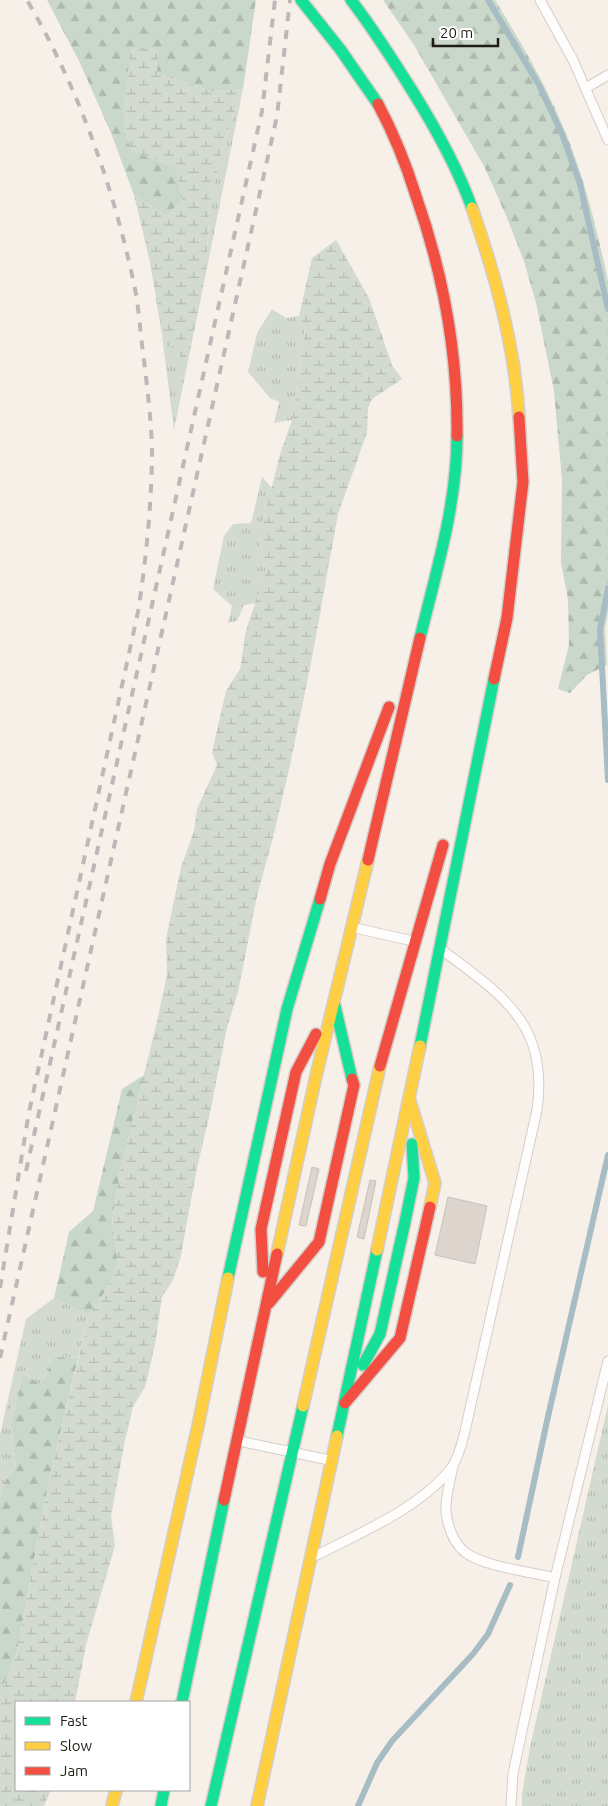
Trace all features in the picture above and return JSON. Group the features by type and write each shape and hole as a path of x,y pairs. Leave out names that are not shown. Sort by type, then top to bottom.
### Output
{"highway":[{"path":"182,1701 265,1308 334,1002 447,526 454,484 457,440 452,352 439,274 422,209 395,138 366,86 324,27 301,0"},
{"path":"212,1806 383,1054 427,945 507,618 518,542 523,482 518,397 510,340 492,263 462,180 441,137 378,35 352,0"},
{"path":"398,682 429,600"},
{"path":"464,770 507,618"},
{"path":"136,1701 198,1426 241,1213 287,1009 330,864 392,700"},
{"path":"257,1806 410,1100 427,945 445,837"},
{"path":"334,1002 334,1051"},
{"path":"265,1308 261,1229 296,1072 334,1002"},
{"path":"265,1308 319,1242 354,1085 334,1002"},
{"path":"388,1143 410,1100"},
{"path":"343,1405 380,1334 405,1222 414,1178 410,1100"},
{"path":"343,1405 400,1338 435,1183 410,1100"},
{"path":"265,1308 287,1264"},
{"path":"342,1360 343,1405"},
{"path":"112,1806 116,1791"},
{"path":"161,1806 164,1791"}],"lane":[{"path":"540,0 573,60 608,140"},
{"path":"586,88 608,75"},
{"path":"352,928 427,945 496,992 515,1012 532,1043 539,1074 539,1092 465,1431 453,1466 446,1511 452,1534 458,1545 466,1553 479,1559 555,1578"},
{"path":"511,1806 513,1774 555,1578 608,1361"},
{"path":"236,1440 331,1461"},
{"path":"310,1558 400,1510 427,1492 453,1466"}],"green space":[{"path":"47,0 256,0 243,89 212,91 157,74 132,152 176,168 182,199 167,216 134,195 111,133 80,63"},
{"path":"383,0 495,0 533,64 558,114 579,168 590,205 608,281 608,612 605,629 607,665 587,675 570,693 558,689 569,645 568,599 561,563 562,480 554,391 536,303 524,261 485,168 414,45"},
{"path":"131,48 159,48 157,74 212,91 243,89 225,138 210,204 206,273 188,361 176,354 162,335 150,262 134,195 167,216 182,199 175,168 131,152 122,119"},
{"path":"243,89 206,273 210,204 225,138"},
{"path":"336,240 369,298 392,365 402,379 372,399 368,408 367,433 338,514 312,658 290,765 257,896 238,992 227,1028 197,1168 180,1260 173,1280 162,1297 155,1345 145,1387 133,1407 125,1441 111,1516 115,1546 86,1645 75,1701 15,1701 15,1791 51,1791 44,1806 0,1806 0,1693 16,1656 49,1480 89,1314 105,1292 118,1264 112,1222 120,1171 167,975 166,939 181,867 194,831 197,809 217,765 212,752 226,691 240,669 246,630 266,571 259,538 280,454 292,420 305,329 299,316 312,258"},
{"path":"272,309 286,318 299,316 305,329 292,420 274,423 279,402 270,398 248,372 257,333"},
{"path":"162,335 176,354 188,361 174,430"},
{"path":"262,477 272,488 259,538 266,571 256,603 244,605 237,621 228,623 232,606 213,589 224,536 233,524 251,523"},
{"path":"144,1075 120,1171 112,1222 118,1264 105,1292 89,1314 54,1298 69,1232 93,1211 122,1089"},
{"path":"54,1298 89,1314 78,1358 53,1357 46,1376 40,1384 23,1374 11,1425 16,1467 4,1483 0,1497 0,1435 26,1319"},
{"path":"53,1357 78,1358 49,1480 16,1656 0,1693 0,1497 4,1483 16,1467 11,1425 23,1374 40,1384 46,1376"},
{"path":"608,1405 608,1806 522,1806 522,1794 530,1747"}],"building":[{"path":"312,1167 319,1169 306,1226 299,1225"},
{"path":"370,1180 376,1181 364,1239 357,1237"},
{"path":"448,1197 487,1206 475,1264 435,1255"}],"waterway":[{"path":"488,0 539,85 562,134 580,184 608,309"},
{"path":"608,588 600,629 608,780"},
{"path":"518,1557 608,1155"},
{"path":"358,1806 377,1763 392,1741 473,1654 488,1634 510,1585"}],"railway":[{"path":"0,1288 29,1112 138,612 148,535 152,458 149,405 138,304 117,214 93,140 63,68 27,0"},
{"path":"26,1171 262,111 275,0"},
{"path":"0,1358 277,116 290,0"}],"traffic: fast":[{"path":"301,0 340,49 378,104"},
{"path":"351,0 383,45 430,120 446,148 472,208"},
{"path":"420,638 450,513 457,436"},
{"path":"420,1046 494,679"},
{"path":"228,1278 287,1009 320,899"},
{"path":"335,1006 352,1079"},
{"path":"363,1365 380,1334 405,1222 414,1178 412,1144"},
{"path":"337,1436 377,1250"},
{"path":"211,1806 303,1406"},
{"path":"182,1701 224,1500"},
{"path":"161,1806 164,1791"}],"traffic: slow":[{"path":"472,208 503,311 513,363 519,417"},
{"path":"277,1254 316,1076 368,860"},
{"path":"377,1250 420,1046"},
{"path":"303,1406 380,1066"},
{"path":"410,1101 435,1183 430,1207"},
{"path":"136,1701 198,1426 228,1278"},
{"path":"257,1806 337,1436"},
{"path":"112,1806 116,1791"}],"traffic: jam":[{"path":"378,104 408,172 426,225 441,284 452,345 457,406 457,436"},
{"path":"494,679 507,618 523,482 519,417"},
{"path":"368,860 420,638"},
{"path":"320,899 330,864 389,707"},
{"path":"380,1066 443,845"},
{"path":"263,1272 261,1229 296,1072 316,1034"},
{"path":"269,1303 319,1242 354,1085 352,1079"},
{"path":"345,1403 400,1338 430,1207"},
{"path":"224,1500 277,1254"}]}
